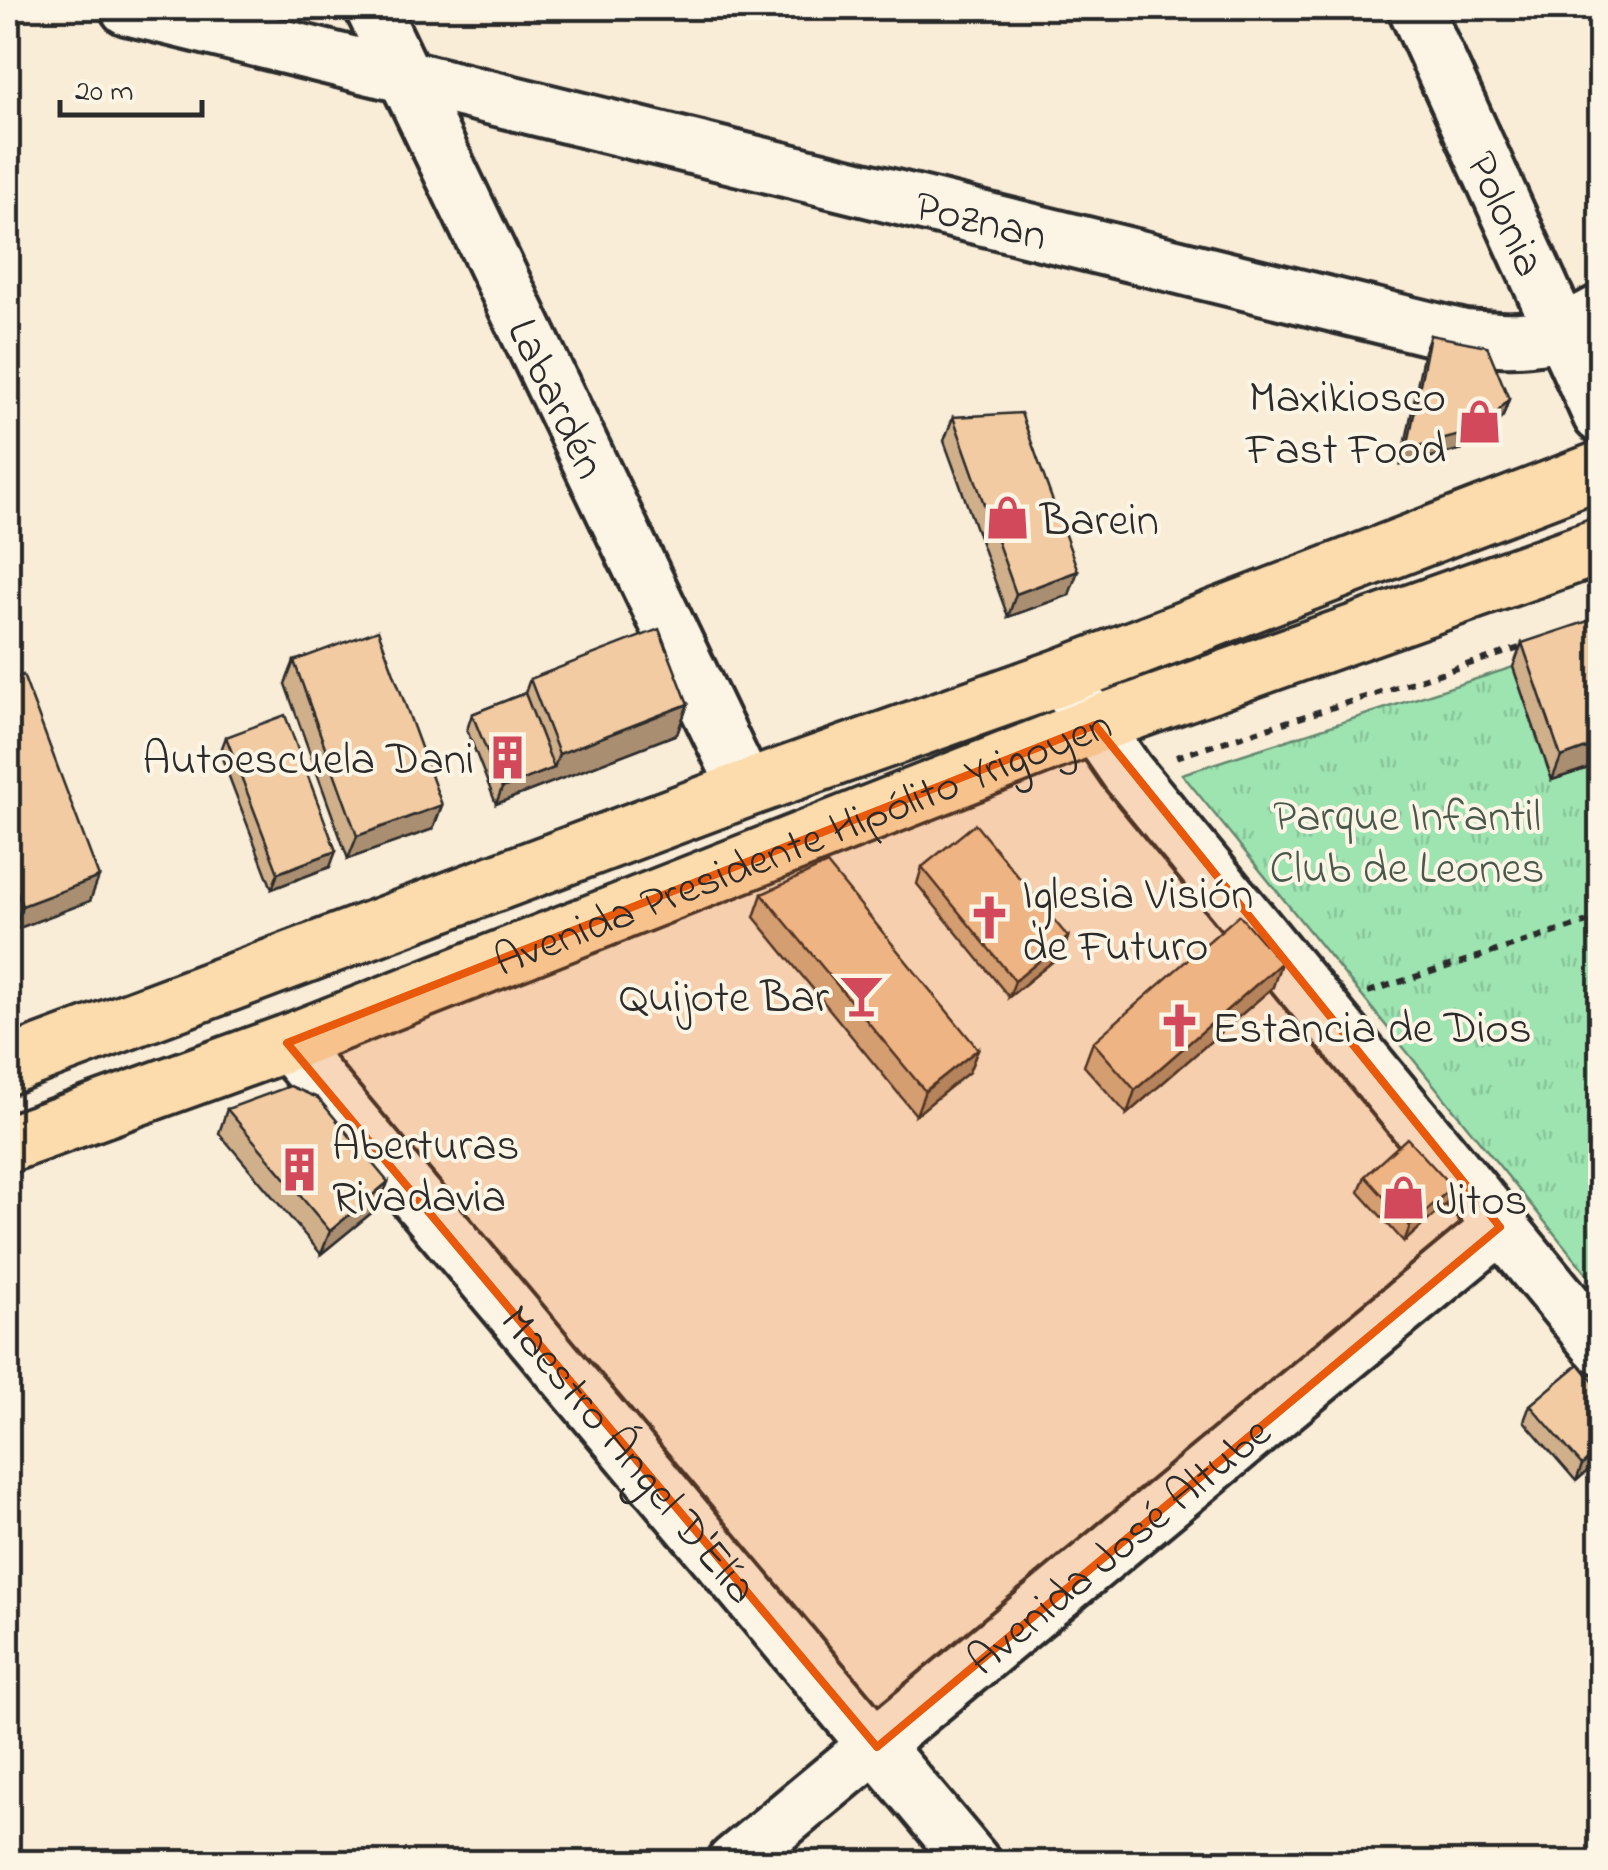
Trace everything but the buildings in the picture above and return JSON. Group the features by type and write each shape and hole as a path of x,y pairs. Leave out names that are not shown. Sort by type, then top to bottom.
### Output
{"main road":[{"name":"Avenida Presidente Hipólito Yrigoyen","path":"8,1066 746,790 1061,677 1600,470"},
{"name":"Avenida Presidente Hipólito Yrigoyen","path":"8,1144 287,1042 1096,725 1600,546"}],"street":[{"name":"Poznan","path":"127,8 388,30 1464,336 1519,340 1581,323"},
{"name":"Polonia","path":"1415,8 1581,323 1600,416"},
{"name":"Labardén","path":"388,30 746,790"},
{"path":"1061,677 1127,772 1600,1348"},
{"name":"Maestro Ángel D'Elía","path":"287,1042 973,1862"},
{"name":"Avenida José Altube","path":"734,1862 1500,1227"}],"path":[{"path":"1127,772 1544,640"},
{"path":"1320,1008 1600,918"}],"highlighted area":[{"path":"1095,725 1500,1227 877,1747 287,1043"}],"green space":[{"name":"Parque Infantil Club de Leones","path":"1513,667 1552,780 1600,764 1600,1290 1182,774"}],"place":[{"name":"Maxikiosco Fast Food","path":"1479,421"},
{"name":"Barein","path":"1007,518"},
{"name":"Autoescuela Dani","path":"507,757"},
{"name":"Iglesia Visión de Futuro","path":"989,918"},
{"name":"Quijote Bar","path":"862,995"},
{"name":"Estancia de Dios","path":"1179,1026"},
{"name":"Aberturas Rivadavia","path":"299,1169"},
{"name":"Jitos","path":"1403,1198"}]}
